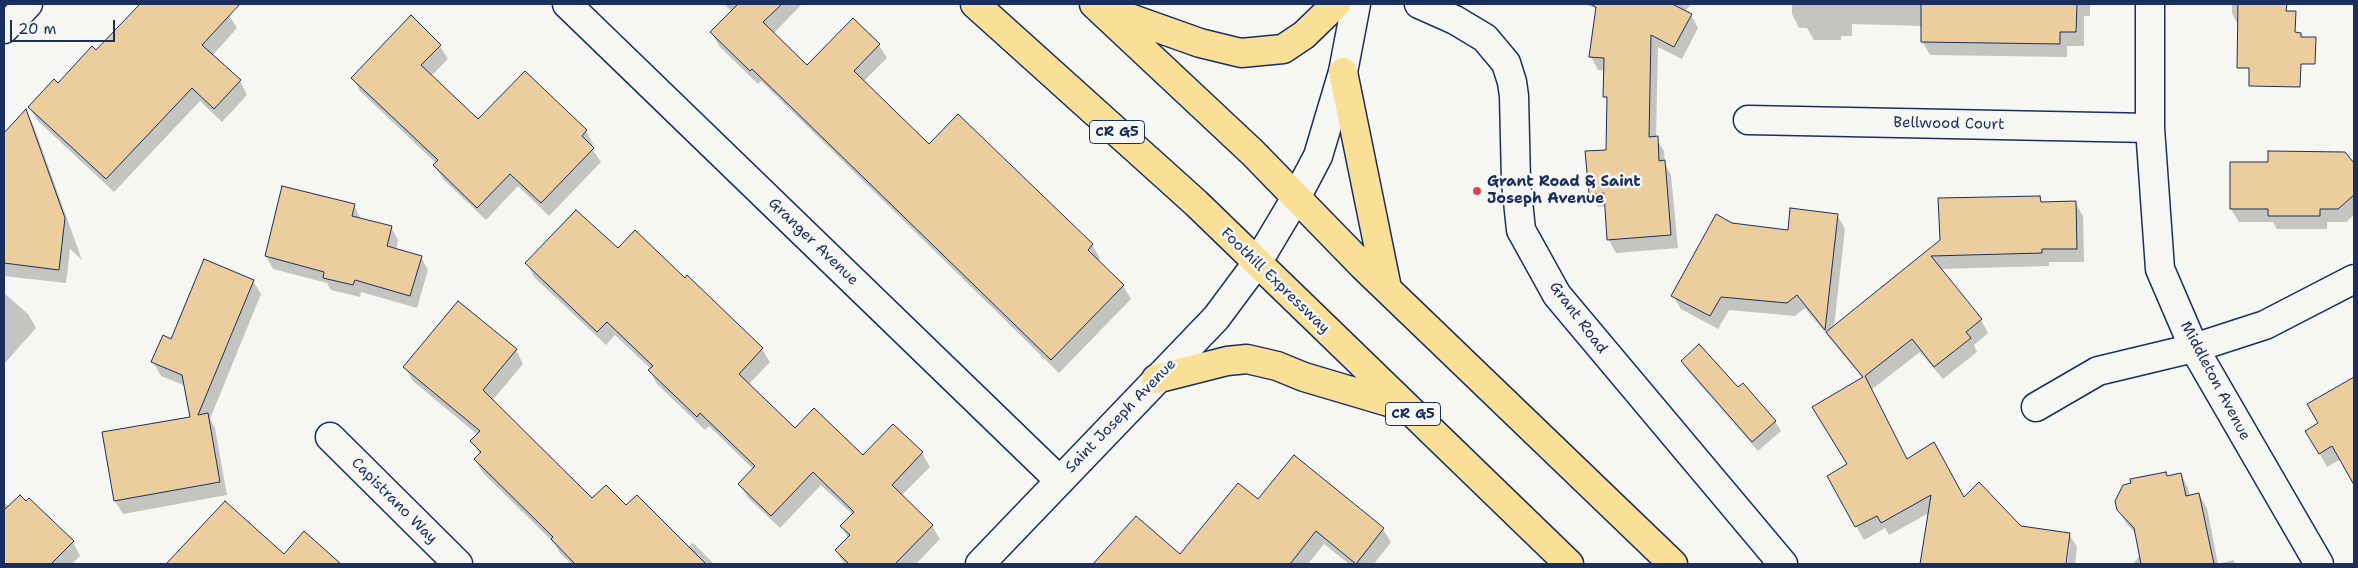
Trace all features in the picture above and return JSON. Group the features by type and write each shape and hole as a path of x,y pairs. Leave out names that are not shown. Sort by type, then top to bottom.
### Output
{"highway":[{"name":"Foothill Expressway","path":"975,4 1196,204 1569,564"},
{"path":"1095,5 1200,43 1241,53 1282,49 1304,35 1336,4"},
{"path":"1095,5 1297,196 1387,288 1673,564"},
{"path":"1343,72 1387,288"},
{"path":"1156,379 1227,361 1246,359 1277,366 1304,377 1407,408"}],"street":[{"path":"4,29 28,4"},
{"name":"Granger Avenue","path":"566,4 1058,480"},
{"path":"1257,263 1297,196 1318,156 1343,72 1356,4"},
{"name":"Grant Road","path":"1419,4 1455,20 1485,38 1506,63 1514,96 1516,182 1522,230 1556,295 1782,564"},
{"name":"Middleton Avenue","path":"2150,4 2150,128 2160,269 2194,348 2319,564"},
{"name":"Bellwood Court","path":"1748,120 2150,128"},
{"name":"Saint Joseph Avenue","path":"980,564 1058,480 1216,318 1257,263"},
{"path":"2036,407 2098,371 2194,348 2265,325 2354,279"},
{"name":"Capistrano Way","path":"330,437 458,564"}],"building":[{"path":"140,4 240,4 202,45 241,80 214,109 192,88 106,179 28,107 54,79 58,83 92,46 96,50"},
{"path":"738,4 782,4 763,22 807,65 853,18 880,44 854,71 929,144 958,114 1093,244 1088,250 1124,285 1051,360 752,69 750,71 710,32"},
{"path":"1590,4 1672,4 1692,14 1674,47 1651,35 1649,137 1658,136 1659,161 1665,160 1671,235 1607,240 1604,193 1589,194 1585,151 1606,150 1607,97 1603,97 1604,58 1589,57 1596,7"},
{"path":"1921,4 2077,4 2076,32 2060,32 2060,44 1921,42"},
{"path":"2238,4 2287,4 2286,11 2296,11 2295,32 2301,33 2301,37 2316,37 2315,64 2301,64 2300,87 2249,86 2249,68 2237,68"},
{"path":"411,15 441,45 421,65 478,119 525,71 587,130 582,136 594,148 541,203 510,174 477,208 433,165 438,160 351,78"},
{"path":"26,109 65,218 59,270 4,263 4,133"},
{"path":"2268,151 2345,152 2354,163 2354,195 2338,209 2320,209 2320,216 2268,216 2268,209 2230,209 2230,162 2268,162"},
{"path":"282,186 355,204 352,216 392,226 387,246 422,256 410,296 355,280 353,285 323,278 324,272 265,256"},
{"path":"2040,196 2041,202 2076,201 2077,249 2042,249 2042,253 1931,256 1982,319 1966,332 1971,338 1934,367 1912,339 1865,376 1907,459 1934,442 1964,497 1979,482 2021,526 2070,533 2066,564 1920,564 1931,495 1881,523 1877,516 1855,527 1827,476 1847,464 1812,407 1863,377 1826,332 1940,240 1938,198"},
{"path":"1790,208 1838,214 1825,330 1797,295 1787,303 1721,297 1710,316 1671,296 1716,214 1732,223 1788,230"},
{"path":"576,210 618,248 635,230 685,278 687,275 763,348 739,374 795,428 814,408 863,455 893,424 923,452 892,485 933,525 895,564 849,564 835,550 850,535 840,526 854,512 813,472 771,516 738,484 755,466 700,413 697,417 648,370 653,366 607,322 597,332 525,263"},
{"path":"204,259 254,280 198,415 208,413 220,482 114,501 102,432 190,417 182,375 151,362 163,335 171,339"},
{"path":"458,301 517,349 483,390 592,498 606,485 626,505 637,495 706,564 575,564 551,539 553,537 474,459 481,452 470,441 480,431 403,367"},
{"path":"1699,344 1738,387 1743,383 1776,421 1752,442 1681,361"},
{"path":"2354,377 2354,485 2332,446 2319,454 2305,431 2318,423 2307,404"},
{"path":"1294,455 1384,528 1356,564 1316,531 1290,564 1093,564 1136,516 1180,554 1238,483 1258,499"},
{"path":"2166,472 2167,476 2181,473 2186,496 2199,493 2214,564 2141,564 2134,528 2117,510 2115,501 2123,485 2131,483 2130,479"},
{"path":"20,495 26,501 29,498 74,541 51,564 4,564 4,510"},
{"path":"225,501 284,554 304,531 341,564 166,564"}],"place":[{"name":"Grant Road & Saint Joseph Avenue","path":"1477,191"}]}
